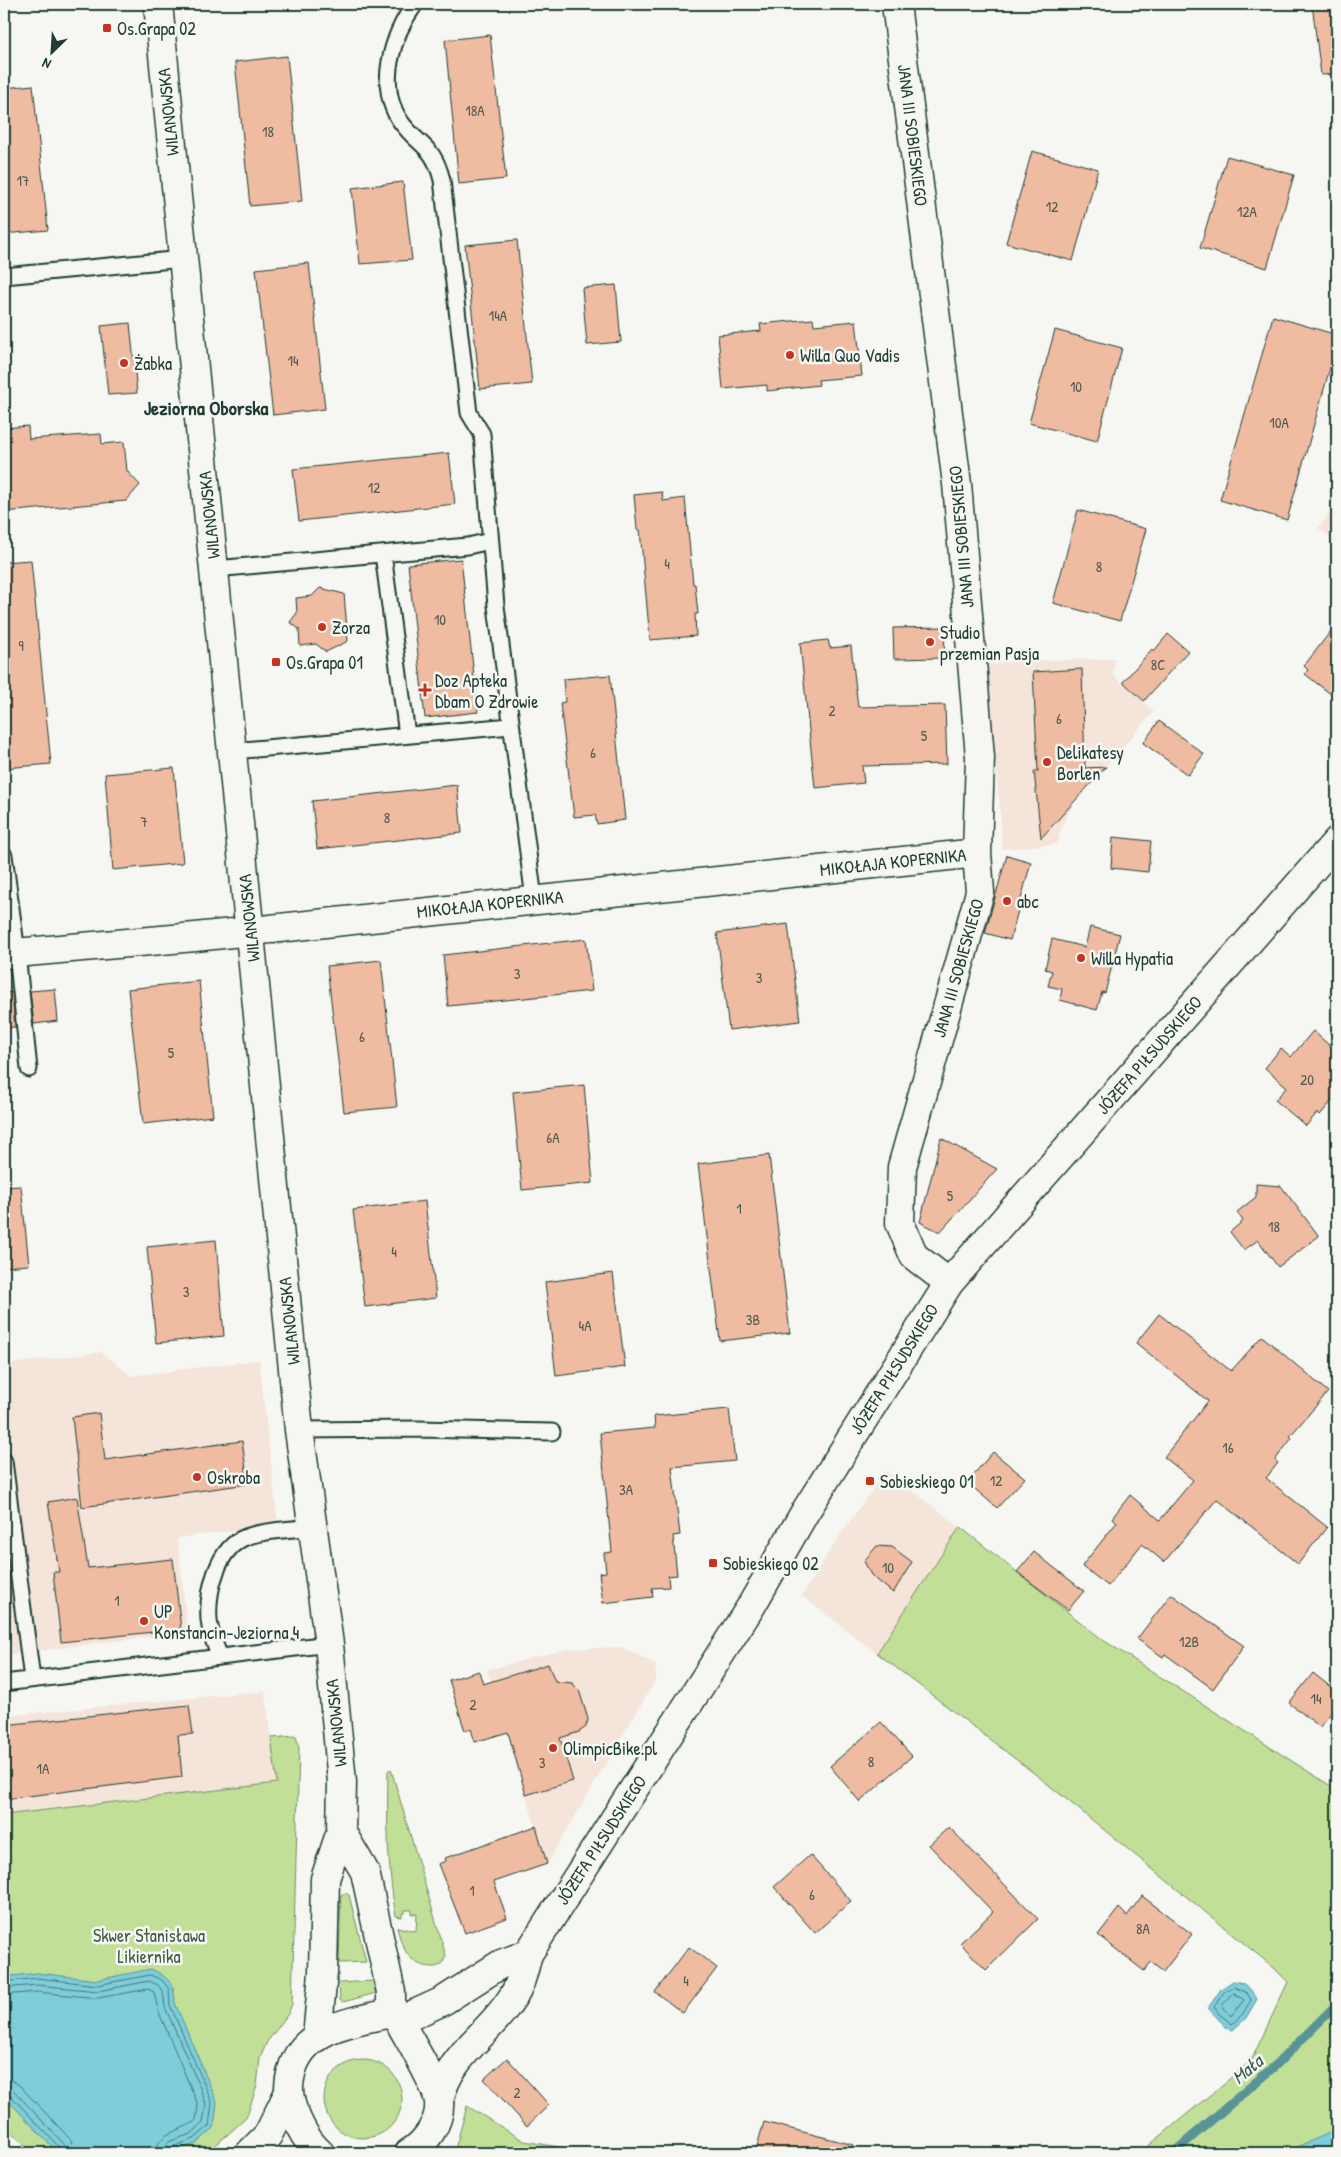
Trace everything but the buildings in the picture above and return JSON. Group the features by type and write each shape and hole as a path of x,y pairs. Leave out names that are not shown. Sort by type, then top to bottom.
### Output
{"street":[{"name":"WILANOWSKA","path":"158,4 299,1430 329,1644 341,1765 341,1831 326,1879 323,1973 317,2036"},
{"name":"JANA III SOBIESKIEGO","path":"896,4 957,484 980,757 977,853 980,892 902,1166 900,1223 914,1256 949,1283"},
{"name":"JÓZEFA PIŁSUDSKIEGO","path":"416,2151 437,2117 442,2085 454,2064 490,2026 512,1999 520,1983 528,1954 750,1608 810,1504 949,1283 1337,842"},
{"name":"MIKOŁAJA KOPERNIKA","path":"10,954 195,937 250,929 977,853"},
{"path":"341,1831 365,1872 392,1992 395,2017 439,2101"},
{"path":"250,2153 268,2135 288,2094 293,2065 300,2053 317,2036 348,2022 395,2017 443,2001 501,1964 528,1954"},
{"path":"288,2094 306,2136 320,2153"}],"lane":[{"path":"415,4 396,35 392,47 390,80 392,101 395,112 402,124 429,148 438,162 442,180 469,413 482,434 496,606 534,899"},
{"path":"4,276 183,259"},
{"path":"215,570 468,546 490,541"},
{"path":"383,554 407,735"},
{"path":"233,751 511,726"},
{"path":"4,855 10,954 29,1069"},
{"path":"299,1430 408,1429 552,1432"},
{"path":"4,1461 32,1679"},
{"path":"220,1657 212,1638 209,1619 213,1578 219,1561 231,1547 246,1537 312,1527"},
{"path":"4,1683 329,1644"}],"shaded area":[{"path":"1337,505 1337,543 1318,528"},
{"path":"1116,659 1112,674 1154,711 1074,803 1061,826 1058,844 1002,849 1001,820 985,665 1015,661"},
{"path":"101,1352 131,1376 259,1360 278,1525 177,1538 188,1632 4,1655 4,1365"},
{"path":"886,1471 960,1527 877,1653 802,1596 838,1538"},
{"path":"621,1647 655,1664 656,1679 547,1864 492,1682 486,1670 567,1649"},
{"path":"265,1691 277,1783 4,1815 4,1716"}],"green space":[{"path":"960,1527 1103,1640 1337,1790 1337,2153 1140,2153 1251,2061 1288,1982 1273,1967 1039,1777 877,1653"},
{"name":"Skwer Stanisława Likiernika","path":"296,1736 299,1748 292,2004 288,2014 267,2042 260,2058 257,2086 246,2118 207,2153 34,2153 4,2126 4,1815 277,1783 271,1738"},
{"path":"391,1769 446,1956 442,1964 436,1967 420,1964 409,1956 397,1927 416,1931 417,1914 412,1914 412,1910 405,1910 405,1913 402,1913 402,1917 396,1916 388,1843 388,1771"},
{"path":"345,1893 349,1895 366,1962 339,1963 341,1895"},
{"path":"373,1981 376,1993 343,2002 340,2000 339,1983"},
{"path":"363,2060 378,2063 395,2077 399,2084 402,2099 399,2114 385,2131 378,2135 363,2138 348,2135 331,2121 327,2114 324,2099 327,2084 341,2067 348,2063"},
{"path":"467,2106 524,2141 594,2153 454,2153"}],"water":[{"path":"151,1969 166,1978 172,1985 175,2003 217,2102 214,2128 196,2144 168,2153 58,2153 4,2096 4,1977 37,1973 97,1980"},
{"path":"1233,1981 1247,1987 1257,1999 1246,2018 1233,2030 1226,2027 1208,2008 1221,1989"},
{"path":"1337,2130 1337,2153 1282,2153"}],"waterway":[{"name":"Mała","path":"1173,2153 1276,2065 1337,2004"}],"place":[{"name":"Os.Grapa 02","path":"107,28"},
{"name":"Willa Quo Vadis","path":"790,355"},
{"name":"Żabka","path":"124,363"},
{"name":"Zorza","path":"322,627"},
{"name":"Studio przemian Pasja","path":"930,642"},
{"name":"Os.Grapa 01","path":"276,662"},
{"name":"Doz Apteka Dbam O Zdrowie","path":"425,690"},
{"name":"Delikatesy Borlen","path":"1047,762"},
{"name":"abc","path":"1007,901"},
{"name":"Willa Hypatia","path":"1081,958"},
{"name":"Oskroba","path":"197,1477"},
{"name":"Sobieskiego 01","path":"870,1481"},
{"name":"Sobieskiego 02","path":"713,1563"},
{"name":"UP Konstancin-Jeziorna 4","path":"144,1621"},
{"name":"OlimpicBike.pl","path":"553,1748"}],"district":[{"name":"Jeziorna Oborska","path":"206,407"}]}
